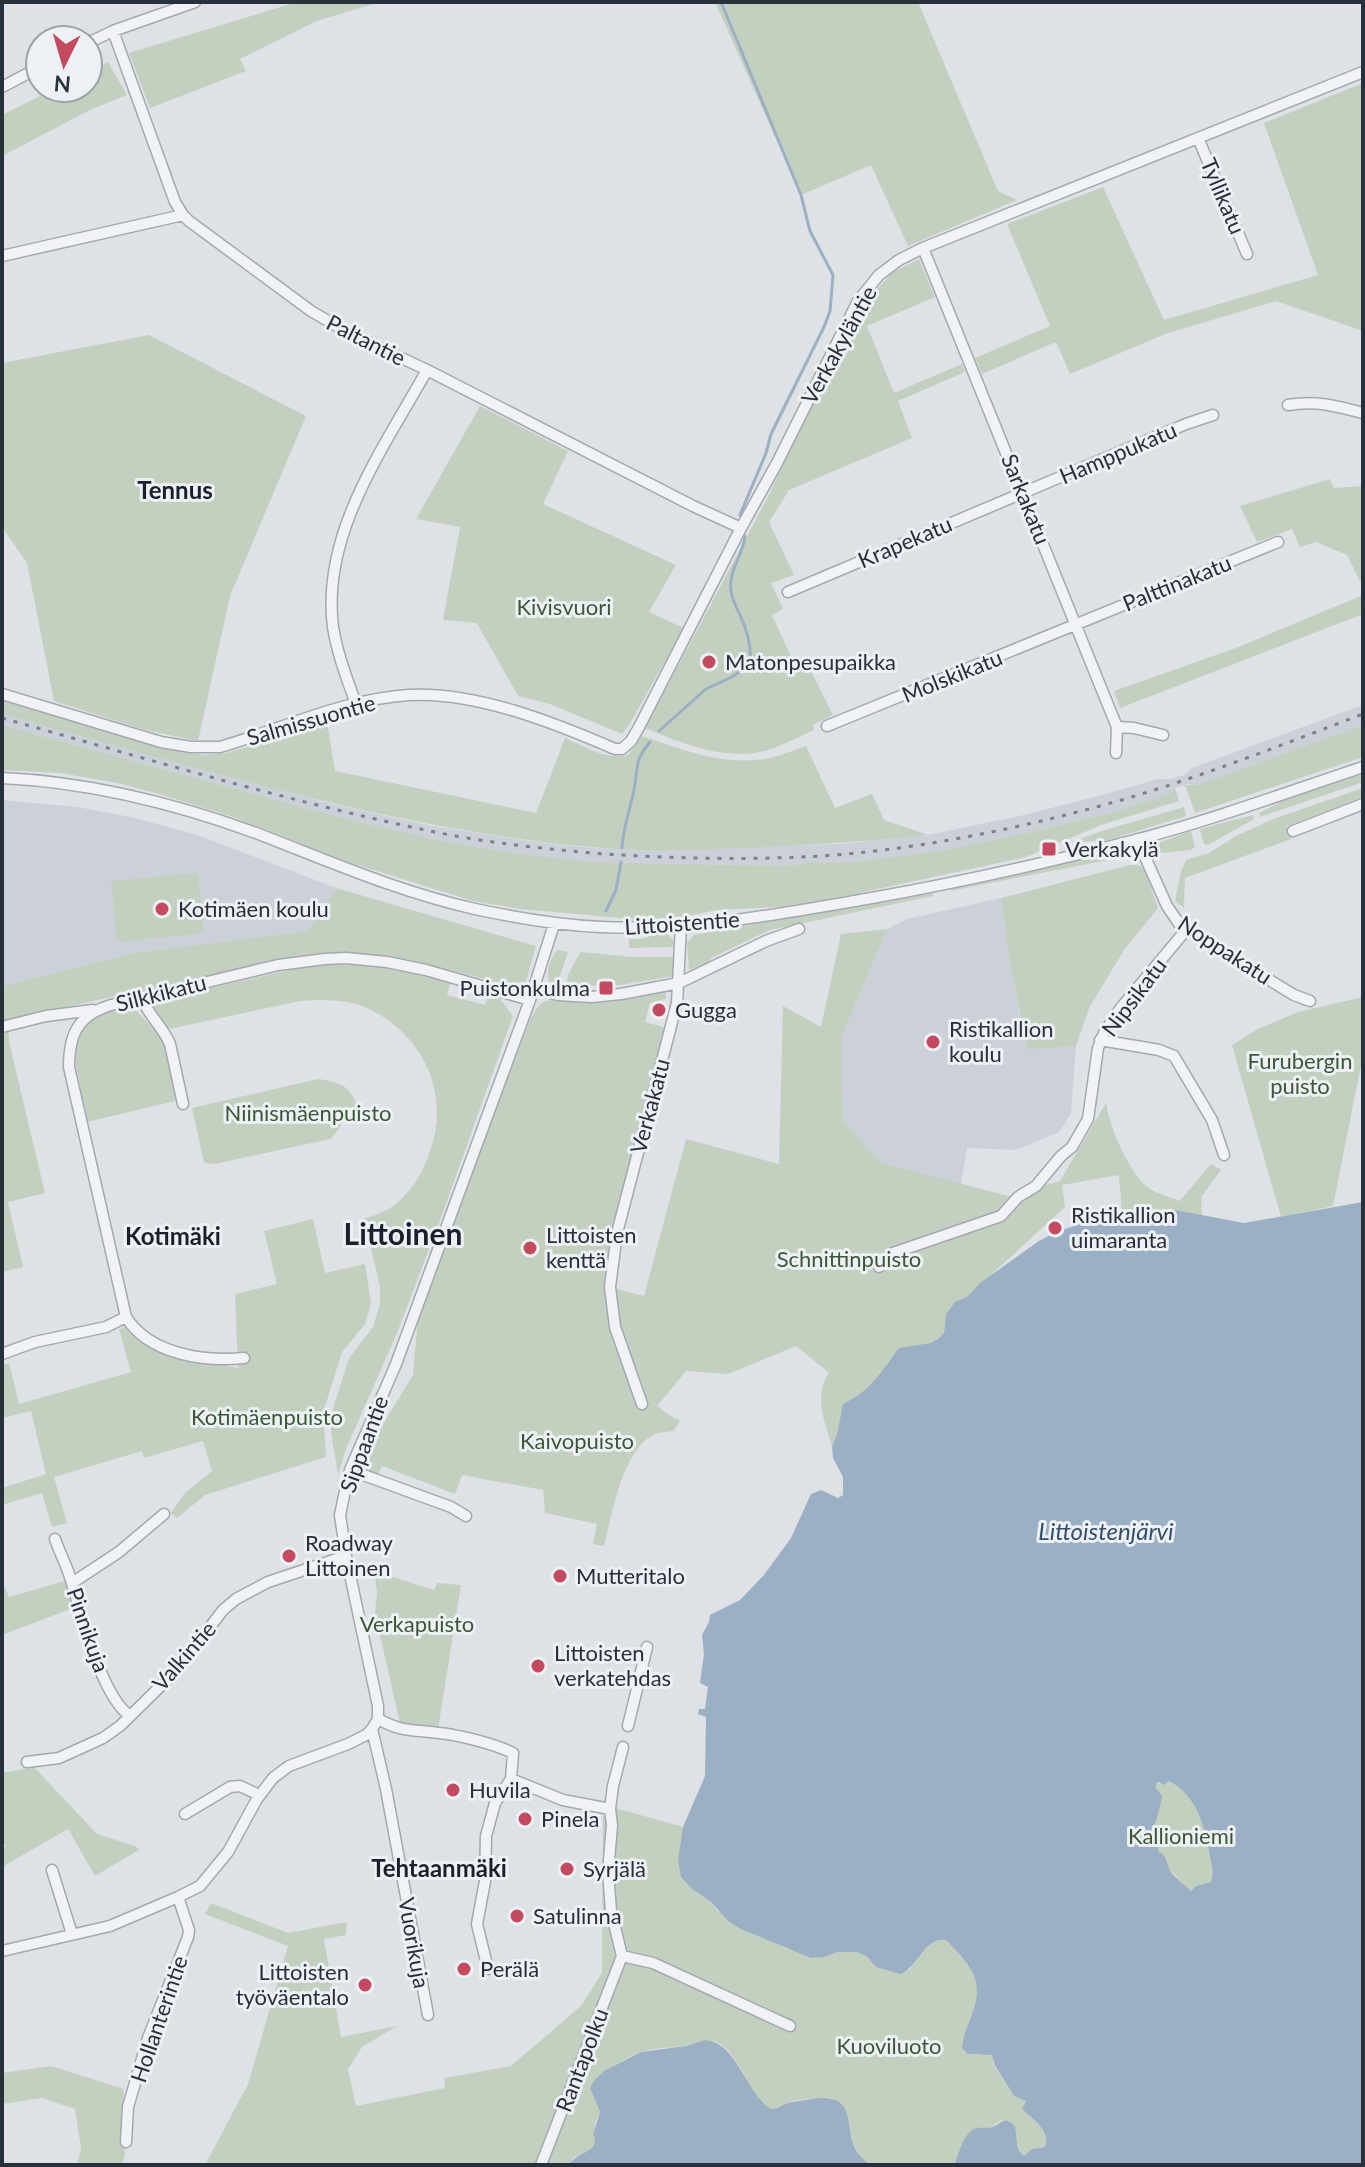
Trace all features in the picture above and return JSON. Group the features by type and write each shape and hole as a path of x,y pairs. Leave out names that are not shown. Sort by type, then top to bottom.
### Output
{"street":[{"path":"104,35 195,2"},
{"name":"Paltantie","path":"113,31 175,202 183,215 327,321 741,528"},
{"name":"Verkakyläntie","path":"620,750 631,741 864,292 888,268 923,248 1363,72"},
{"path":"2,87 24,75"},
{"name":"Tyllikatu","path":"1198,138 1247,254"},
{"path":"2,256 183,215"},
{"name":"Sarkakatu","path":"923,248 1117,727 1116,753"},
{"path":"356,704 334,628 334,582 340,545 359,494 427,370"},
{"path":"1288,405 1326,403 1363,413"},
{"name":"Hamppukatu","path":"1023,493 1213,415"},
{"name":"Krapekatu","path":"788,592 1023,493"},
{"name":"Palttinakatu","path":"1077,625 1278,542"},
{"name":"Molskikatu","path":"827,726 1077,625"},
{"name":"Salmissuontie","path":"2,694 161,742 201,748 230,744 356,704 409,695 462,699 539,719 620,750"},
{"path":"1117,727 1163,735"},
{"name":"Littoistentie","path":"2,778 65,783 167,805 254,833 405,891 474,909 554,924 623,928 765,917 938,886 1137,839 1363,767"},
{"path":"1293,831 1363,804"},
{"name":"Noppakatu","path":"1137,839 1171,913 1180,925 1294,995 1310,1001"},
{"name":"Sippaantie","path":"375,1724 378,1706 340,1515 350,1470 396,1364 532,995 554,924"},
{"name":"Verkakatu","path":"642,1404 615,1327 610,1287 617,1233 677,1003 681,925"},
{"name":"Silkkikatu","path":"126,1317 69,1067 69,1050 74,1032 82,1020 95,1010 278,965 346,958 387,962 532,995 592,997 621,994 679,983 766,941 799,929"},
{"name":"Nipsikatu","path":"879,1267 893,1253 1001,1216 1018,1197 1036,1186 1072,1147 1088,1119 1100,1040 1113,1017 1186,930"},
{"path":"141,997 170,1044 183,1104"},
{"path":"2,1027 46,1016 95,1010"},
{"path":"1100,1040 1165,1051 1174,1056 1212,1120 1224,1155"},
{"path":"2,1354 35,1342 106,1327 126,1317 136,1331 162,1348 212,1358 244,1358"},
{"path":"350,1470 451,1507 466,1516"},
{"path":"72,1583 119,1552 164,1514"},
{"name":"Pinnikuja","path":"55,1539 94,1654 119,1707 130,1716"},
{"name":"Valkintie","path":"27,1762 59,1758 103,1738 178,1669 223,1610 236,1599 268,1582 346,1556"},
{"path":"628,1726 647,1647"},
{"path":"2,1951 110,1926 200,1886 228,1852 259,1795 273,1778 289,1766 348,1744 375,1724 440,1733 502,1747 513,1753 511,1779 495,1803 486,1836 485,1881 477,1924 488,1969"},
{"name":"Vuorikuja","path":"375,1724 428,2015"},
{"path":"623,1747 610,1809 612,1825 608,1872 611,1911 622,1956 653,1963 790,2026"},
{"path":"511,1779 563,1800 610,1809"},
{"path":"185,1814 230,1787 240,1786 259,1795"},
{"path":"52,1870 72,1934"},
{"name":"Hollanterintie","path":"126,2142 128,2107 148,2038 188,1937 189,1930 178,1897"},
{"name":"Rantapolku","path":"541,2165 622,1956"}],"shaded area":[{"path":"1363,705 1363,725 1110,813 944,850 846,863 812,862 788,866 595,862 470,846 324,813 2,725 2,714 328,803 432,826 529,841 643,850 838,844 928,835 1024,815 1158,779 1171,779 1184,775 1192,768"},
{"name":"Kotimäen koulu","path":"2,800 78,807 135,818 197,835 336,888 308,931 134,953 2,986"},
{"name":"Ristikallion koulu","path":"1001,898 1026,1048 1076,1046 1071,1114 1059,1132 1016,1150 967,1148 961,1184 882,1163 843,1122 841,1039 887,929 907,919"}],"green space":[{"path":"297,2 380,2 317,21 240,59 246,71 150,108 129,53"},
{"path":"715,2 918,2 998,191 1017,200 908,246 871,165 801,195"},
{"path":"108,62 127,95 90,110 2,156 2,115 24,104 104,104 104,64"},
{"path":"1363,83 1363,331 1276,301 1168,333 1070,374 1056,342 982,374 975,358 1050,326 1007,224 1103,187 1164,320 1318,275 1264,123"},
{"path":"919,259 935,297 867,326 894,393 962,364 965,372 898,401 912,438 789,490 769,522 794,575 771,583 783,609 772,615 795,665 806,661 833,715 813,725 814,730 778,747 741,754 712,751 645,728 770,493 866,301 892,273"},
{"path":"149,335 306,416 230,596 198,741 145,730 54,701 27,563 2,527 2,363"},
{"name":"Kivisvuori","path":"480,406 568,451 543,504 676,565 649,612 684,628 622,734 550,704 518,696 477,623 443,620 460,527 416,519"},
{"path":"1330,479 1334,488 1363,486 1363,587 1347,555 1316,542 1300,547 1292,529 1257,542 1240,506"},
{"path":"1363,595 1363,614 1120,708 1114,691 1236,648"},
{"path":"2,701 183,752 205,755 227,753 327,722 335,771 536,813 565,738 611,756 628,755 642,736 705,756 737,760 770,758 806,746 835,808 872,794 884,820 928,835 666,850 609,849 515,838 367,811 220,775 2,714"},
{"path":"2,725 324,813 428,838 528,855 595,862 788,866 812,862 847,863 944,850 1022,834 1110,813 1169,794 1175,788 1179,801 1101,825 1026,857 799,906 718,910 643,920 520,909 473,901 348,862 230,816 159,794 60,773 2,770"},
{"path":"1363,725 1363,757 1195,813 1185,785 1197,785"},
{"path":"1363,774 1363,782 1260,817 1259,813 1285,800"},
{"path":"1363,788 1363,797 1287,826 1291,839 1185,878 1184,908 1175,901 1186,860 1209,853 1236,836 1276,818"},
{"path":"1184,807 1186,816 1108,840 1077,840 1105,830"},
{"path":"1253,815 1254,819 1208,845 1204,844 1200,829"},
{"path":"1191,831 1195,847 1191,850 1151,854 1152,845"},
{"path":"1122,850 1133,855 950,891 955,886"},
{"path":"1139,865 1144,869 1158,908 1124,950 1090,1006 1076,1046 1027,1049 1001,898"},
{"path":"198,873 204,933 117,942 111,881"},
{"path":"336,888 536,946 525,985 519,988 424,964 376,956 319,954 277,960 7,1020 10,1046 45,1193 8,1202 23,1267 2,1272 2,986 134,953 308,931"},
{"path":"925,892 933,896 770,930 689,970 687,943 694,935"},
{"path":"887,929 841,1039 843,1122 882,1163 1008,1196 1060,1181 1106,1103 1115,1135 1126,1158 1138,1177 1152,1190 1180,1201 1211,1164 1221,1170 1201,1197 1202,1216 1175,1210 1162,1214 1122,1212 1119,1175 1062,1185 1065,1207 967,1297 951,1307 944,1334 931,1343 892,1357 879,1378 843,1405 832,1447 821,1400 829,1373 796,1346 728,1374 686,1371 657,1406 680,1420 674,1431 655,1434 634,1453 620,1484 604,1546 593,1544 597,1524 545,1513 543,1490 462,1475 455,1494 382,1466 379,1474 361,1469 374,1439 413,1375 418,1317 435,1266 538,1006 551,1000 610,1002 666,990 666,999 650,1003 645,1022 667,1028 606,1285 606,1310 615,1308 613,1288 644,1296 686,1139 779,1164 783,1006 821,1027 841,934"},
{"path":"667,934 673,940 673,947 629,948 629,939"},
{"path":"557,950 568,952 556,988 549,985 548,974"},
{"path":"580,952 675,957 675,976 620,985 566,987 568,975"},
{"path":"329,961 386,966 450,983 447,995 485,1005 489,994 498,996 513,1016 441,1218 338,1475 331,1415 349,1358 373,1327 380,1304 380,1287 364,1219 386,1211 403,1198 425,1165 436,1129 437,1108 427,1068 417,1049 387,1019 351,1003 300,1001 169,1029 149,1002"},
{"name":"Furubergin puisto","path":"1363,997 1363,1055 1333,1206 1281,1217 1232,1045 1258,1029 1298,1012"},
{"path":"134,1008 162,1038 179,1100 87,1122 73,1050 81,1028 104,1012"},
{"name":"Niinismäenpuisto","path":"318,1079 336,1083 348,1090 355,1101 359,1119 344,1114 340,1128 330,1139 215,1164 204,1163 192,1108"},
{"name":"Kotimäenpuisto","path":"313,1219 325,1273 365,1264 371,1303 365,1324 342,1352 323,1413 326,1457 205,1495 177,1518 171,1513 184,1494 212,1471 203,1441 144,1458 142,1451 54,1477 67,1523 52,1527 42,1493 2,1505 2,1488 46,1474 31,1411 2,1418 2,1366 9,1363 19,1404 131,1372 119,1329 127,1326 140,1339 161,1352 238,1368 235,1294 277,1284 264,1231"},
{"name":"Verkapuisto","path":"374,1571 434,1590 437,1583 461,1585 438,1729 400,1723 375,1613 377,1592"},
{"path":"68,1580 81,1605 2,1635 2,1581 9,1597"},
{"path":"34,1767 97,1834 139,1850 95,1876 68,1829 2,1867 2,1849 6,1846 2,1840 2,1773"},
{"name":"Kallioniemi","path":"1169,1781 1187,1795 1206,1835 1213,1873 1211,1883 1190,1891 1165,1863 1157,1845 1155,1827 1162,1798 1155,1789 1156,1784"},
{"name":"Kuoviluoto","path":"612,1807 683,1827 678,1859 697,1892 710,1901 718,1912 785,1948 824,1957 837,1952 857,1952 866,1956 876,1967 909,1970 929,1945 946,1940 968,1964 976,1981 976,2001 966,2033 965,2052 992,2054 994,2066 1014,2096 1026,2101 1022,2109 1043,2131 1045,2147 1032,2149 1025,2156 1021,2154 1015,2137 1016,2129 1008,2121 1002,2120 991,2127 971,2131 954,2165 869,2165 855,2149 847,2113 839,2101 831,2098 805,2099 771,2109 756,2094 730,2053 710,2040 645,2051 608,2070 590,2088 600,2112 595,2124 595,2146 574,2158 569,2165 205,2165 248,2084 288,1946 205,1914 211,1903 288,1933 347,1922 346,1935 324,1939 341,2037 397,2026 362,2047 348,2069 356,2106 445,2088 444,2078 511,2066 581,2006 602,1973 603,1818"},
{"path":"51,2066 124,2089 122,2123 125,2155 122,2165 77,2165 81,2148 75,2109 42,2098 2,2104 2,2073"}],"water":[{"name":"Littoistenjärvi","path":"1363,1202 1363,2165 954,2165 963,2142 972,2130 992,2127 1003,2121 1015,2126 1018,2146 1024,2156 1032,2149 1045,2147 1046,2141 1040,2126 1022,2109 1026,2101 1014,2096 995,2066 992,2055 968,2054 962,2048 977,1989 972,1971 946,1940 932,1943 912,1966 900,1974 876,1967 866,1956 857,1952 837,1952 811,1958 728,1921 681,1877 678,1859 683,1827 705,1776 706,1717 698,1714 699,1709 705,1709 708,1687 700,1683 704,1654 702,1635 710,1615 740,1600 764,1575 791,1538 811,1494 821,1490 838,1498 843,1495 843,1477 833,1458 832,1447 843,1404 869,1386 899,1348 931,1343 939,1338 944,1333 946,1314 955,1302 967,1297 980,1283 1039,1241 1082,1223 1122,1212 1162,1214 1175,1210 1244,1223","holes":["1169,1781 1179,1787 1198,1814 1206,1835 1212,1870 1211,1882 1196,1886 1191,1891 1172,1873 1166,1858 1159,1852 1154,1829 1162,1798 1156,1784 1164,1785"]},
{"path":"705,2040 725,2049 754,2091 771,2109 819,2098 839,2102 847,2113 855,2149 869,2165 569,2165 594,2145 593,2134 600,2112 590,2088 604,2071 641,2052"}],"waterway":[{"path":"721,2 801,195 810,231 833,275 830,311 824,327 771,434 740,515"},
{"path":"659,731 706,689 732,677 750,664 748,639 732,597 731,583 745,536"},
{"path":"622,848 638,765 650,742"},
{"path":"606,911 616,890 621,862"}],"railway":[{"path":"2,718 269,793 451,835 604,854 751,858 840,855 922,845 1046,820 1185,780 1363,714"}],"place":[{"name":"Matonpesupaikka","path":"709,662"},
{"name":"Verkakylä","path":"1049,849"},
{"name":"Kotimäen koulu","path":"162,909"},
{"name":"Puistonkulma","path":"606,988"},
{"name":"Gugga","path":"659,1010"},
{"name":"Ristikallion koulu","path":"933,1042"},
{"name":"Ristikallion uimaranta","path":"1055,1228"},
{"name":"Littoisten kenttä","path":"530,1248"},
{"name":"Roadway Littoinen","path":"289,1556"},
{"name":"Mutteritalo","path":"560,1576"},
{"name":"Littoisten verkatehdas","path":"538,1666"},
{"name":"Huvila","path":"453,1790"},
{"name":"Pinela","path":"525,1819"},
{"name":"Syrjälä","path":"567,1869"},
{"name":"Satulinna","path":"517,1916"},
{"name":"Perälä","path":"464,1969"},
{"name":"Littoisten työväentalo","path":"365,1985"}],"district":[{"name":"Tennus","path":"175,491"},
{"name":"Littoinen","path":"403,1235"},
{"name":"Kotimäki","path":"173,1237"},
{"name":"Tehtaanmäki","path":"439,1869"}],"park label":[{"name":"Schnittinpuisto","path":"849,1259"},
{"name":"Kaivopuisto","path":"577,1441"}]}
